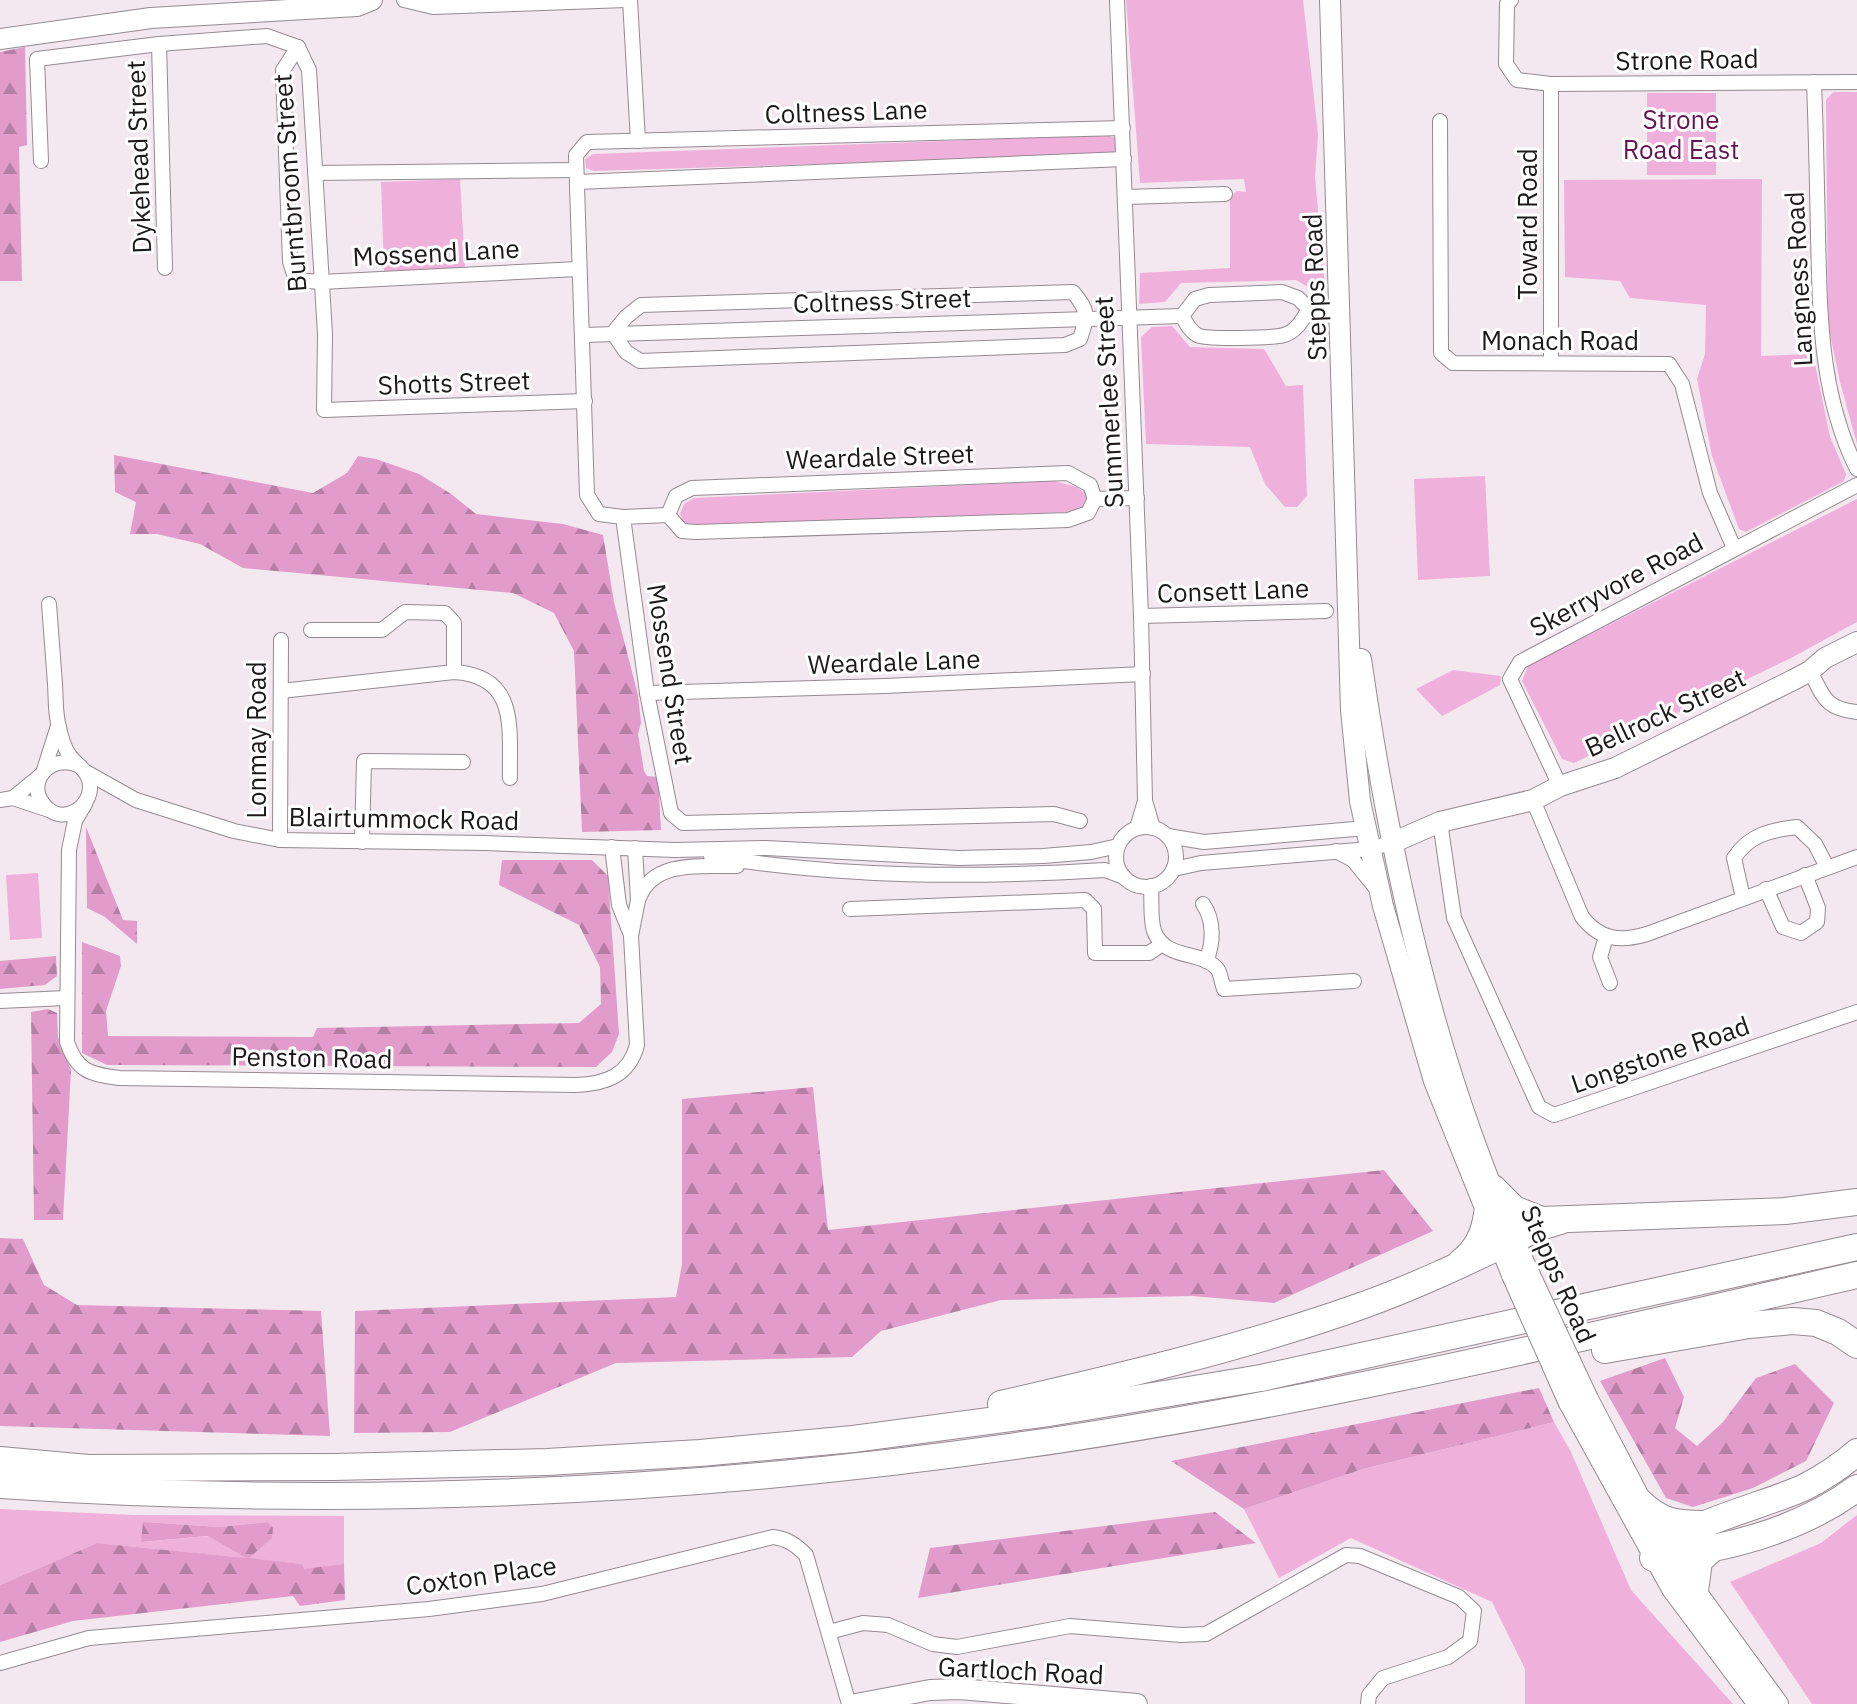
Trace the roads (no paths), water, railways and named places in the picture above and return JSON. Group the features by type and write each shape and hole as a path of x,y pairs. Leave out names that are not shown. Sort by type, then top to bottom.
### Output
{"highway":[{"path":"1493,1188 1514,1209 1542,1220 1560,1221 1785,1211 1857,1202"},
{"path":"1451,1269 1477,1247 1487,1214"},
{"path":"853,1439 1185,1362 1360,1307 1560,1221"},
{"path":"0,1460 88,1468 516,1463 700,1453 853,1439 1049,1413 1261,1378 1857,1247"},
{"path":"0,1485 104,1492 316,1496 554,1491 804,1473 1018,1446 1266,1404 1456,1367 1857,1275"},
{"path":"1456,1367 1581,1354 1749,1325 1793,1321 1816,1323 1838,1332 1857,1345"},
{"path":"1662,1553 1711,1535 1804,1487 1836,1470 1857,1452"},
{"path":"1639,1501 1653,1515 1711,1535 1799,1523 1830,1508 1857,1488"},
{"path":"1695,1591 1699,1561 1711,1535"}],"main road":[{"path":"0,39 151,18 357,6 372,0"},
{"name":"Stepps Road","path":"1330,0 1351,710 1366,828 1383,906 1434,1081 1487,1214 1506,1243 1578,1401 1662,1553 1695,1591 1778,1704"},
{"name":"Stepps Road","path":"1348,572 1369,717 1423,970 1449,1066 1493,1188 1506,1243"},
{"name":"Bellrock Street","path":"1394,842 1440,822 1533,800 1560,786 1615,768 1810,671 1825,658 1857,642"},
{"path":"1366,828 1389,821"},
{"name":"Bellrock Street","path":"1389,821 1440,822"},
{"name":"Stepps Road","path":"1578,1401 1639,1501 1662,1553 1672,1589 1758,1704"},
{"name":"Gartloch Road","path":"856,1704 930,1690 959,1689 1137,1704"}],"street":[{"path":"404,0 433,7 628,0 638,141"},
{"name":"Summerlee Street","path":"1117,0 1137,498 1145,801"},
{"name":"Strone Road","path":"1511,0 1507,4 1506,64 1517,80 1551,84 1857,82"},
{"path":"41,161 37,59 159,44 267,36 298,47"},
{"name":"Dykehead Street","path":"159,44 165,268"},
{"name":"Burntbroom Street","path":"298,47 309,70 325,334 324,410"},
{"name":"Burntbroom Street","path":"296,280 290,262 283,70 298,47"},
{"name":"Langness Road","path":"1814,82 1820,333 1827,383 1847,448 1857,469"},
{"name":"Toward Road","path":"1551,84 1551,363"},
{"name":"Monach Road","path":"1440,121 1441,353 1453,363 1669,364 1682,384 1710,493 1734,548"},
{"name":"Coltness Lane","path":"576,169 587,142 1123,128"},
{"name":"Coltness Lane","path":"315,173 1124,159"},
{"path":"576,169 587,495 599,514 623,517 668,515 682,531 696,532 1068,520 1088,513 1095,499 1137,498"},
{"path":"1125,197 1225,194"},
{"name":"Mossend Lane","path":"296,280 321,282 578,269"},
{"path":"1073,292 1085,307 1087,317 1080,339 1065,345 640,361 626,352 613,333 641,305 1073,292"},
{"path":"1309,309 1297,328 1284,335 1212,339 1199,337 1187,326 1182,316 1195,299 1209,295 1282,292 1298,298 1309,309 1341,308"},
{"name":"Coltness Street","path":"584,335 1182,316"},
{"name":"Shotts Street","path":"324,410 585,401"},
{"name":"Weardale Street","path":"668,515 676,496 692,488 1068,473 1090,485 1095,499"},
{"name":"Skerryvore Road","path":"1560,786 1510,679 1520,662 1857,485"},
{"name":"Mossend Street","path":"623,517 647,693 671,813 683,823 1054,814 1080,821"},
{"path":"49,604 58,725 66,749 83,769 91,788 75,821 69,850"},
{"name":"Consett Lane","path":"1141,616 1326,611"},
{"path":"311,630 382,630 405,612 445,613 454,623 454,672"},
{"name":"Lonmay Road","path":"280,840 281,640"},
{"path":"1810,671 1829,705 1839,711 1857,712"},
{"path":"281,691 454,672 475,675 486,680 503,696 508,711 510,778"},
{"name":"Weardale Lane","path":"647,693 1143,674"},
{"path":"58,725 38,791 40,799 53,812 69,850"},
{"path":"6,799 55,763 63,761 83,769"},
{"path":"362,842 364,761 463,762"},
{"name":"Blairtummock Road","path":"83,769 136,800"},
{"name":"Blairtummock Road","path":"86,803 106,796 136,800 234,831 280,840 675,850 766,848 959,858 1043,856 1118,846"},
{"path":"6,799 53,812 70,813 86,803"},
{"path":"1533,800 1582,917 1592,929 1606,937 1628,940 1647,934 1857,857"},
{"path":"1145,801 1153,828"},
{"path":"1137,828 1145,801"},
{"name":"Longstone Road","path":"1440,822 1454,918 1539,1107 1554,1115 1857,1012"},
{"path":"1743,898 1734,858 1744,843 1775,830 1797,827 1815,844 1827,867"},
{"path":"1168,836 1176,857 1174,869 1165,880 1151,886 1136,885 1124,877 1118,868 1118,846 1125,835 1137,828 1153,828 1168,836 1204,842 1366,828"},
{"path":"1174,869 1201,863 1370,849 1394,842"},
{"name":"Penston Road","path":"612,847 619,905 631,936"},
{"name":"Penston Road","path":"69,850 67,1042 71,1055 84,1070 109,1077 597,1084 620,1073 633,1059 637,1045 631,936 638,900 635,848"},
{"name":"Blairtummock Road","path":"675,850 765,865 959,875 1105,870 1124,877"},
{"path":"1336,851 1353,860 1364,871 1383,906"},
{"path":"638,900 651,879 674,868 765,865"},
{"path":"1766,889 1783,927 1801,933 1817,922 1818,908 1805,875"},
{"path":"1151,886 1153,928 1161,945 1186,957 1206,961 1218,970 1224,989 1354,981"},
{"path":"850,909 1085,900 1094,909 1095,953 1149,953 1161,945"},
{"path":"1203,904 1209,913 1212,931 1206,961"},
{"path":"1606,937 1600,957 1610,983"},
{"path":"0,1001 66,998"},
{"name":"Coxton Place","path":"0,1663 89,1638 429,1609 542,1594 773,1537 785,1538 806,1555 849,1704"},
{"path":"829,1632 863,1623 888,1625 933,1644 957,1647 1070,1626 1181,1635 1206,1634 1346,1555 1360,1556 1459,1597 1474,1611 1470,1641 1448,1657 1383,1678 1369,1695 1368,1704"}],"park label":[{"name":"Strone Road East","path":"1681,134"}]}
